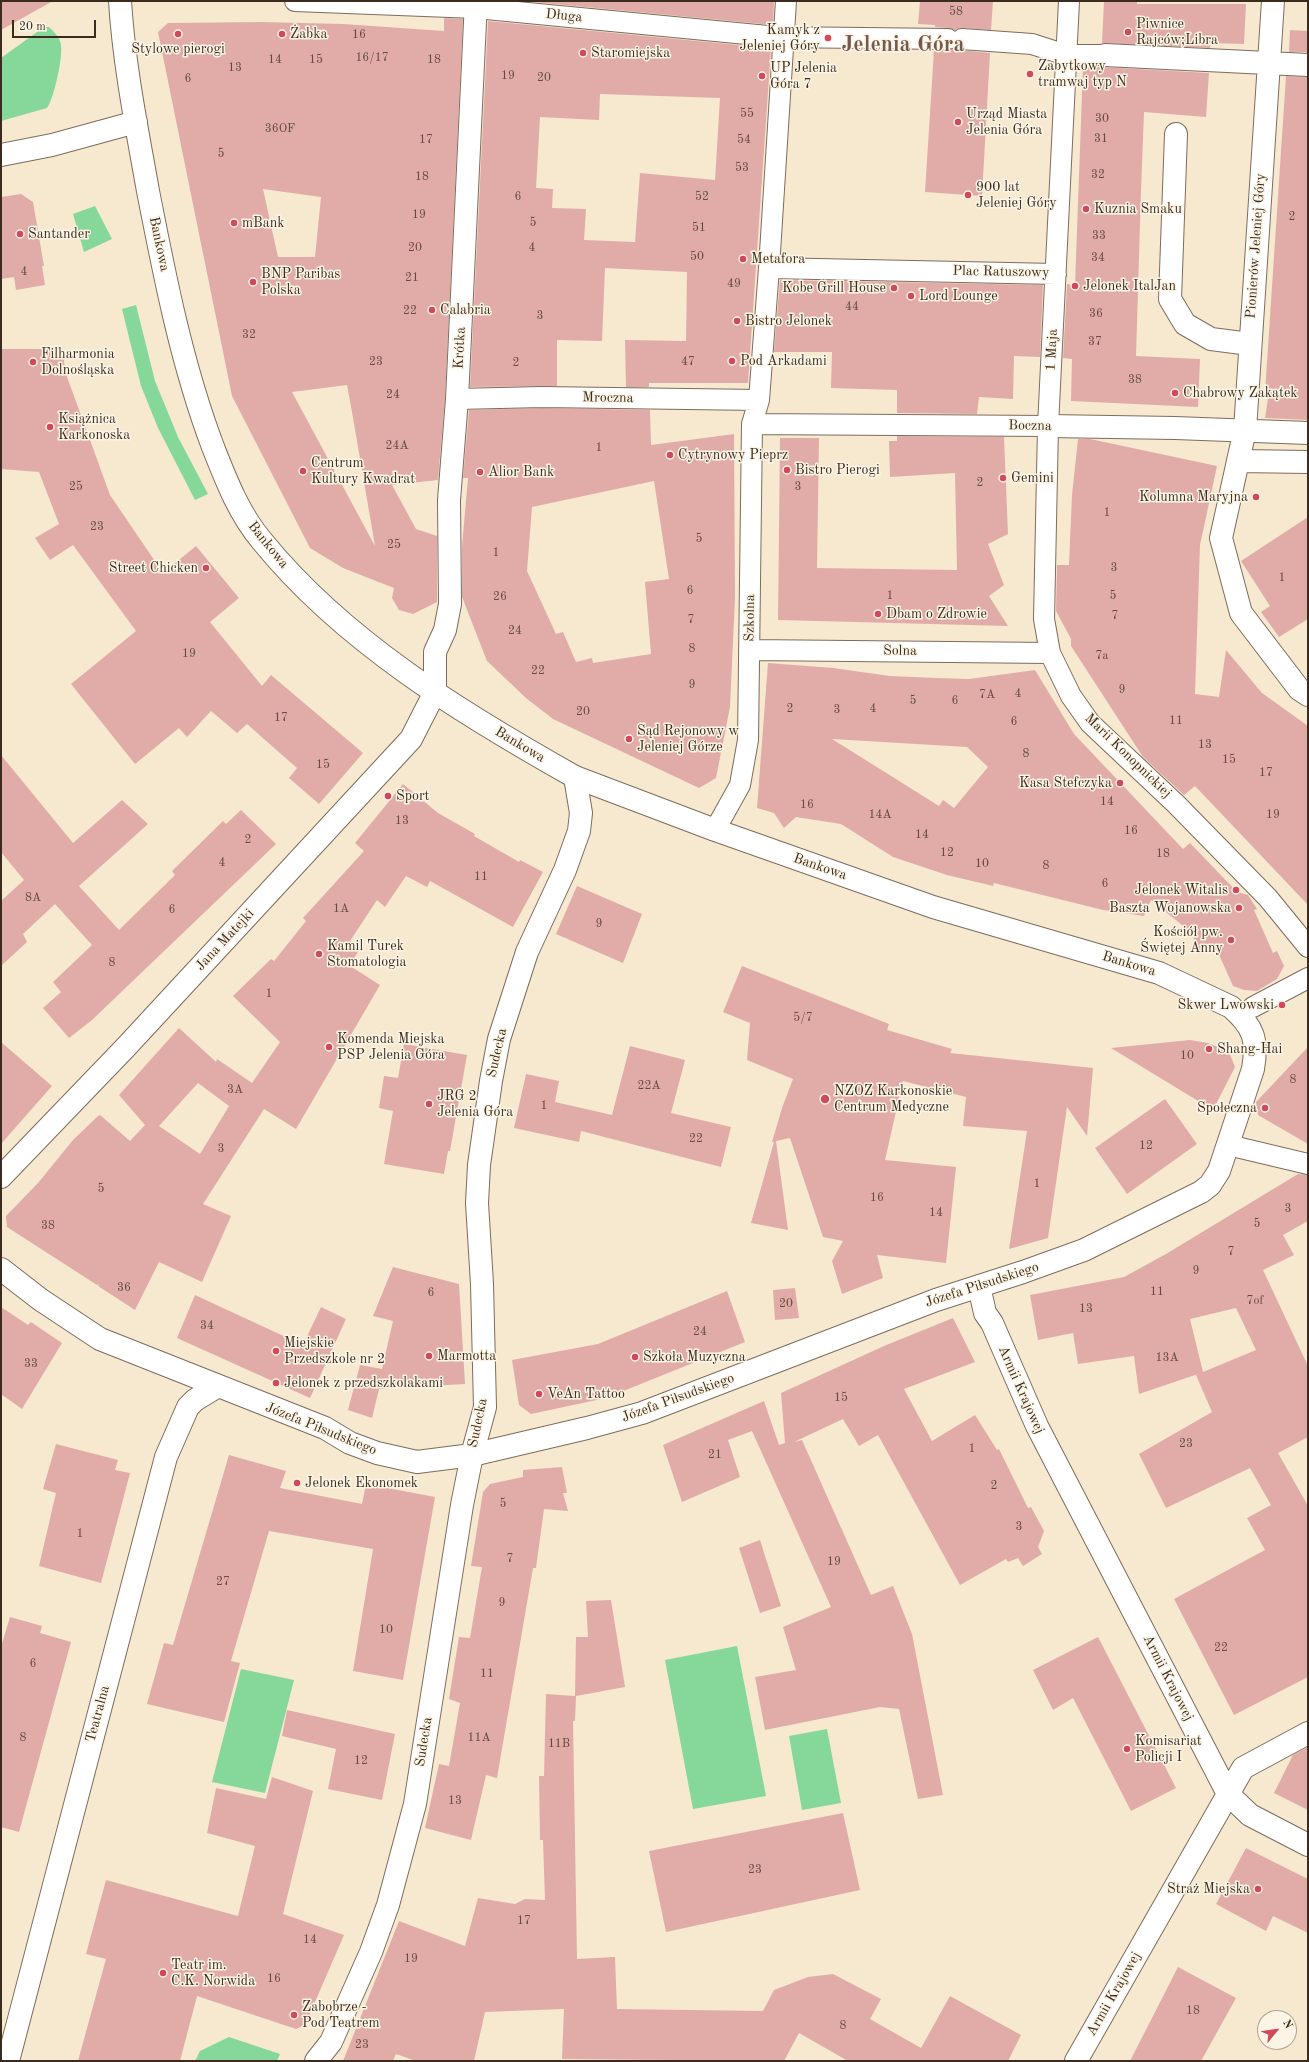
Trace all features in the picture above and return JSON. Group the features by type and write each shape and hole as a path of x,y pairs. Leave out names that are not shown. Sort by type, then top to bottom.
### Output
{"street":[{"name":"Bankowa","path":"120,1 121,21 136,122 157,236 178,337 192,388 226,480 241,511 261,540 315,600 360,637 435,692 528,751 575,777 715,830 933,907 1160,973 1232,1007 1247,1011"},
{"name":"Długa","path":"295,1 476,4 785,37"},
{"path":"758,400 769,268 785,37 786,1"},
{"name":"Plac Ratuszowy","path":"769,268 1056,274 1069,1"},
{"name":"Pionierów Jeleniej Góry","path":"1273,1 1267,63 1245,430 1222,538 1241,613 1299,689 1308,695"},
{"name":"Krótka","path":"435,692 435,652 445,630 450,604 449,500 457,399 476,4"},
{"path":"785,37 955,39 1032,44 1066,55 1105,55 1308,65"},
{"path":"1,156 52,145 136,122"},
{"path":"1176,134 1170,299 1185,324 1212,339 1250,344"},
{"name":"1 Maja","path":"1048,426 1056,274"},
{"name":"Mroczna","path":"457,399 542,397 758,400"},
{"name":"Szkolna","path":"715,830 740,785 748,740 752,424 758,400"},
{"name":"Boczna","path":"752,424 1048,426 1245,430 1308,433"},
{"name":"Marii Konopnickiej","path":"1048,426 1044,619 1050,653 1071,696 1090,724 1176,804 1268,898 1308,947"},
{"path":"1238,462 1308,462"},
{"name":"Solna","path":"750,650 1050,653"},
{"name":"Jana Matejki","path":"1,1177 126,1047 411,739 435,692"},
{"name":"Sudecka","path":"316,2061 330,2042 371,1952 388,1905 414,1804 462,1505 472,1455 485,1406 482,1284 477,1203 479,1165 489,1088 499,1038 527,952 565,870 579,831 581,813 575,777"},
{"path":"1247,1011 1308,978"},
{"name":"Józefa Piłsudskiego","path":"1,1269 41,1300 100,1339 193,1374 218,1386 325,1428 350,1443 377,1453 417,1462 472,1455 536,1441 642,1413 936,1300 1023,1272 1084,1250 1202,1192 1210,1185 1219,1171 1253,1069 1256,1055 1256,1042 1247,1011"},
{"path":"1228,1145 1308,1164"},
{"name":"Armii Krajowej","path":"979,1286 985,1313 992,1323 1037,1426 1228,1794 1076,2061"},
{"name":"Teatralna","path":"8,2061 166,1457 188,1407 195,1400 218,1386"},
{"path":"1308,1733 1243,1768 1228,1794 1250,1815 1308,1845"}],"green space":[{"path":"44,27 49,27 55,33 61,45 59,68 50,103 47,108 1,121 1,58"},
{"path":"95,206 112,239 84,252 73,214"},
{"path":"136,305 155,381 178,437 208,494 195,500 158,428 141,386 122,309"},
{"path":"737,1646 766,1796 693,1809 665,1660"},
{"path":"241,1669 294,1680 265,1793 212,1782"},
{"path":"827,1729 841,1803 802,1810 789,1736"},
{"path":"229,2037 280,2054 277,2061 195,2061 200,2051"}],"building":[{"path":"1,1 53,1 1,30"},
{"path":"523,1 774,1 773,25"},
{"path":"920,1 993,1 991,30 963,28 955,30 935,27 935,25 918,24"},
{"path":"1104,1 1137,1 1137,4 1246,4 1244,44 1210,43 1210,48 1102,43"},
{"path":"444,18 463,19 445,398 438,480 392,485 416,529 437,536 437,602 413,614 399,610 392,598 394,588 343,568 310,548 232,396 158,32 168,23 261,22 343,24 444,31","holes":["263,189 321,197 315,257 278,257","347,385 352,412 375,546 292,392"]},
{"path":"488,21 771,48 748,383 649,383 649,387 626,387 625,340 686,341 687,272 605,268 602,341 557,340 557,386 470,387","holes":["600,94 720,98 715,180 640,173 635,242 584,240 586,209 552,208 553,189 536,188 540,117 599,120"]},
{"path":"1290,30 1308,31 1308,52 1289,52"},
{"name":"Urząd Miasta Jelenia Góra","path":"955,48 990,53 982,196 925,192 934,50 948,50"},
{"path":"1083,66 1209,73 1206,117 1144,112 1141,191 1136,356 1200,359 1198,407 1071,401 1072,359 1063,358 1067,284 1075,285"},
{"path":"1286,76 1308,77 1308,420 1265,418 1269,392 1265,392"},
{"name":"Santander","path":"21,194 33,202 44,266 42,266 45,285 16,290 14,277 1,279 1,197"},
{"path":"780,280 1043,285 1040,357 1014,356 1013,399 979,397 977,414 897,413 897,390 831,388 832,352 774,352"},
{"path":"1,349 62,349 66,374 110,495 163,573 196,546 239,598 210,622 262,686 271,675 363,753 319,804 289,778 297,768 247,724 237,733 211,711 187,737 179,728 135,764 71,684 136,631 73,545 50,560 35,538 59,524 39,472 1,469"},
{"path":"542,408 650,410 651,445 734,434 735,598 730,707 716,778 699,788 553,719 526,698 487,661 462,597 462,546 468,478 463,478 469,410","holes":["654,481 669,579 645,582 651,654 593,663 592,658 576,662 563,632 556,634 527,571 532,507"]},
{"path":"897,436 1004,437 1008,534 988,544 1004,585 989,596 1008,626 778,620 780,438 819,438 817,568 957,570 955,473 890,477 889,441 897,441"},
{"path":"1078,439 1090,439 1217,466 1200,545 1195,694 1219,697 1226,650 1262,693 1308,726 1308,905 1195,786 1184,795 1143,757 1071,646 1071,639 1056,611 1057,565 1069,565 1072,495"},
{"path":"1308,517 1308,619 1279,637 1261,612 1270,606 1241,561"},
{"path":"768,663 833,668 890,676 969,679 1035,670 1074,734 1183,849 1190,843 1237,892 1248,895 1257,909 1254,910 1273,953 1277,951 1284,966 1277,979 1257,991 1244,990 1233,986 1217,950 1199,954 1192,933 1151,900 1144,916 1103,910 994,883 993,886 947,875 893,857 841,824 796,817 784,828 774,813 757,808","holes":["832,739 967,747 988,767 954,808 943,800 939,806"]},
{"path":"1,755 73,843 122,800 148,824 79,886 119,930 175,875 172,871 223,821 226,824 241,810 276,844 92,1020 69,1038 43,1008 61,992 53,982 92,945 55,904 23,934 27,942 1,966 1,901 24,880 1,852"},
{"path":"403,784 438,813 475,834 474,836 519,862 520,860 543,872 513,927 430,881 427,887 406,876 385,907 377,900 350,941 360,948 350,966 380,985 296,1129 264,1109 203,1204 231,1216 202,1282 159,1262 135,1310 98,1286 99,1284 97,1285 7,1227 6,1216 38,1183 73,1140 98,1116 100,1115 130,1141 145,1125 119,1095 179,1028 216,1062 217,1059 252,1083 280,1042 233,996 271,959 274,961 306,921 303,918 364,851 355,843","holes":["198,1083 229,1106 200,1154 159,1126"]},
{"path":"577,886 642,914 623,963 556,934"},
{"path":"742,966 889,1024 887,1030 952,1049 950,1053 1093,1068 1087,1136 1067,1107 1048,1238 1009,1249 1027,1131 963,1126 966,1097 903,1081 885,1160 956,1167 946,1263 877,1255 883,1278 842,1294 832,1261 843,1241 823,1237 790,1138 776,1141 788,1230 751,1223 774,1142 772,1142 782,1108 793,1079 747,1060 750,1023 723,1012"},
{"path":"1190,1040 1208,1043 1229,1052 1235,1067 1213,1110 1111,1048"},
{"path":"1,1042 52,1086 1,1144"},
{"path":"404,1044 467,1055 450,1151 448,1151 444,1174 384,1164 393,1111 379,1108 384,1076 398,1078"},
{"path":"630,1046 685,1060 671,1113 731,1127 721,1167 581,1131 579,1142 514,1128 526,1074 559,1081 555,1102 612,1115"},
{"path":"1308,1047 1308,1144 1258,1115 1256,1102"},
{"path":"1165,1099 1197,1144 1127,1194 1095,1148"},
{"path":"1298,1174 1308,1175 1308,1221 1283,1235 1294,1255 1263,1270 1308,1366 1308,1437 1278,1453 1308,1506 1308,1677 1234,1715 1174,1599 1265,1550 1247,1518 1271,1505 1250,1468 1166,1508 1139,1454 1212,1412 1196,1375 1198,1374 1139,1394 1134,1356 1078,1364 1073,1333 1038,1340 1030,1295 1124,1277 1166,1254","holes":["1236,1308 1256,1350 1203,1372 1190,1319"]},
{"path":"393,1267 459,1284 465,1384 379,1389 372,1418 348,1410 360,1365 382,1369 393,1321 373,1316"},
{"path":"795,1288 799,1318 775,1320 773,1290"},
{"path":"727,1291 745,1342 606,1398 531,1414 519,1405 512,1360 598,1344"},
{"name":"Miejskie Przedszkole nr 2","path":"195,1295 303,1345 321,1307 346,1319 310,1398 177,1338"},
{"path":"1,1307 28,1325 31,1322 62,1343 22,1409 1,1394"},
{"path":"953,1318 975,1362 904,1389 932,1441 975,1415 997,1450 999,1449 1028,1508 1031,1507 1044,1531 1038,1547 1042,1554 1023,1566 1018,1558 1008,1562 1006,1559 960,1585 878,1435 859,1446 843,1419 794,1442 802,1440 871,1595 893,1586 912,1634 943,1795 918,1799 899,1709 880,1707 765,1730 755,1677 796,1670 783,1627 831,1607 752,1431 728,1440 740,1477 682,1502 663,1445 764,1401 779,1445 785,1443 781,1393 884,1346"},
{"path":"56,1444 118,1460 115,1470 130,1473 101,1583 39,1566 56,1493 43,1489"},
{"path":"229,1455 286,1471 280,1488 362,1504 366,1484 435,1497 403,1680 353,1671 373,1549 269,1531 231,1661 240,1663 224,1722 147,1704 164,1643 173,1645"},
{"path":"562,1467 567,1493 563,1493 568,1511 544,1509 536,1568 533,1568 497,1778 486,1775 471,1840 425,1828 439,1764 449,1766 460,1703 449,1699 459,1637 470,1638 482,1567 471,1566 483,1492 490,1484 523,1477 523,1470"},
{"path":"760,1540 781,1606 760,1613 739,1548"},
{"path":"611,1600 625,1687 576,1696 575,1721 573,1721 577,1959 615,1957 617,2009 763,2011 774,1990 808,1977 833,1974 881,1999 870,2019 921,2048 950,1996 1021,2035 1008,2061 848,2061 799,2033 784,2061 562,2059 564,2009 485,2012 474,2061 416,2061 396,2054 393,2061 343,2061 399,1921 465,1946 478,1898 515,1904 525,1899 545,1900 543,1840 540,1840 539,1776 544,1776 546,1694 575,1696 576,1637 588,1637 586,1601"},
{"path":"10,1617 42,1626 40,1633 71,1642 19,1832 1,1827 1,1647"},
{"name":"Komisariat Policji I","path":"1098,1637 1176,1788 1131,1811 1073,1698 1053,1710 1033,1670"},
{"path":"287,1710 395,1734 382,1800 328,1789 336,1749 282,1736"},
{"path":"1308,1747 1308,1810 1274,1793 1293,1755"},
{"path":"272,1777 313,1791 283,1914 344,1935 305,2025 296,2029 197,1996 180,2061 78,2061 106,1959 86,1954 106,1880 238,1916 255,1846 207,1833 216,1788 266,1799"},
{"path":"843,1813 860,1890 666,1932 649,1851"},
{"path":"1246,1848 1308,1879 1308,1933 1273,1916 1266,1931 1216,1904"},
{"path":"1178,1967 1236,1998 1201,2061 1130,2061"}],"place":[{"name":"Piwnice Rajców;Libra","path":"1128,32"},
{"name":"Stylowe pierogi","path":"178,34"},
{"name":"Żabka","path":"282,34"},
{"name":"Kamyk z Jeleniej Góry","path":"828,38"},
{"name":"Staromiejska","path":"583,53"},
{"name":"Zabytkowy tramwaj typ N","path":"1030,74"},
{"name":"UP Jelenia Góra 7","path":"762,76"},
{"name":"Urząd Miasta Jelenia Góra","path":"958,122"},
{"name":"900 lat Jeleniej Góry","path":"968,195"},
{"name":"Kuznia Smaku","path":"1086,209"},
{"name":"mBank","path":"234,223"},
{"name":"Santander","path":"20,234"},
{"name":"Metafora","path":"743,259"},
{"name":"BNP Paribas Polska","path":"253,282"},
{"name":"Jelonek ItalJan","path":"1075,286"},
{"name":"Kobe Grill House","path":"894,288"},
{"name":"Lord Lounge","path":"911,296"},
{"name":"Calabria","path":"432,310"},
{"name":"Bistro Jelonek","path":"737,321"},
{"name":"Pod Arkadami","path":"732,361"},
{"name":"Filharmonia Dolnośląska","path":"33,362"},
{"name":"Chabrowy Zakątek","path":"1175,393"},
{"name":"Książnica Karkonoska","path":"50,427"},
{"name":"Cytrynowy Pieprz","path":"670,455"},
{"name":"Bistro Pierogi","path":"787,470"},
{"name":"Centrum Kultury Kwadrat","path":"303,471"},
{"name":"Alior Bank","path":"480,472"},
{"name":"Gemini","path":"1003,478"},
{"name":"Kolumna Maryjna","path":"1256,497"},
{"name":"Street Chicken","path":"206,568"},
{"name":"Dbam o Zdrowie","path":"878,614"},
{"name":"Sąd Rejonowy w Jeleniej Górze","path":"629,739"},
{"name":"Kasa Stefczyka","path":"1120,783"},
{"name":"Sport","path":"388,796"},
{"name":"Jelonek Witalis","path":"1236,890"},
{"name":"Baszta Wojanowska","path":"1239,908"},
{"name":"Kościół pw. Świętej Anny","path":"1231,940"},
{"name":"Kamil Turek Stomatologia","path":"319,954"},
{"name":"Skwer Lwowski","path":"1282,1005"},
{"name":"Komenda Miejska PSP Jelenia Góra","path":"329,1047"},
{"name":"Shang-Hai","path":"1209,1049"},
{"name":"NZOZ Karkonoskie Centrum Medyczne","path":"825,1099"},
{"name":"JRG 2 Jelenia Góra","path":"429,1104"},
{"name":"Społeczna","path":"1265,1108"},
{"name":"Miejskie Przedszkole nr 2","path":"276,1351"},
{"name":"Marmotta","path":"429,1356"},
{"name":"Szkoła Muzyczna","path":"635,1357"},
{"name":"Jelonek z przedszkolakami","path":"276,1383"},
{"name":"VeAn Tattoo","path":"539,1394"},
{"name":"Jelonek Ekonomek","path":"297,1483"},
{"name":"Komisariat Policji I","path":"1127,1749"},
{"name":"Straż Miejska","path":"1258,1889"},
{"name":"Teatr im. C.K. Norwida","path":"163,1973"},
{"name":"Zabobrze - Pod Teatrem","path":"294,2015"}],"district":[{"name":"Jelenia Góra","path":"903,45"}]}
